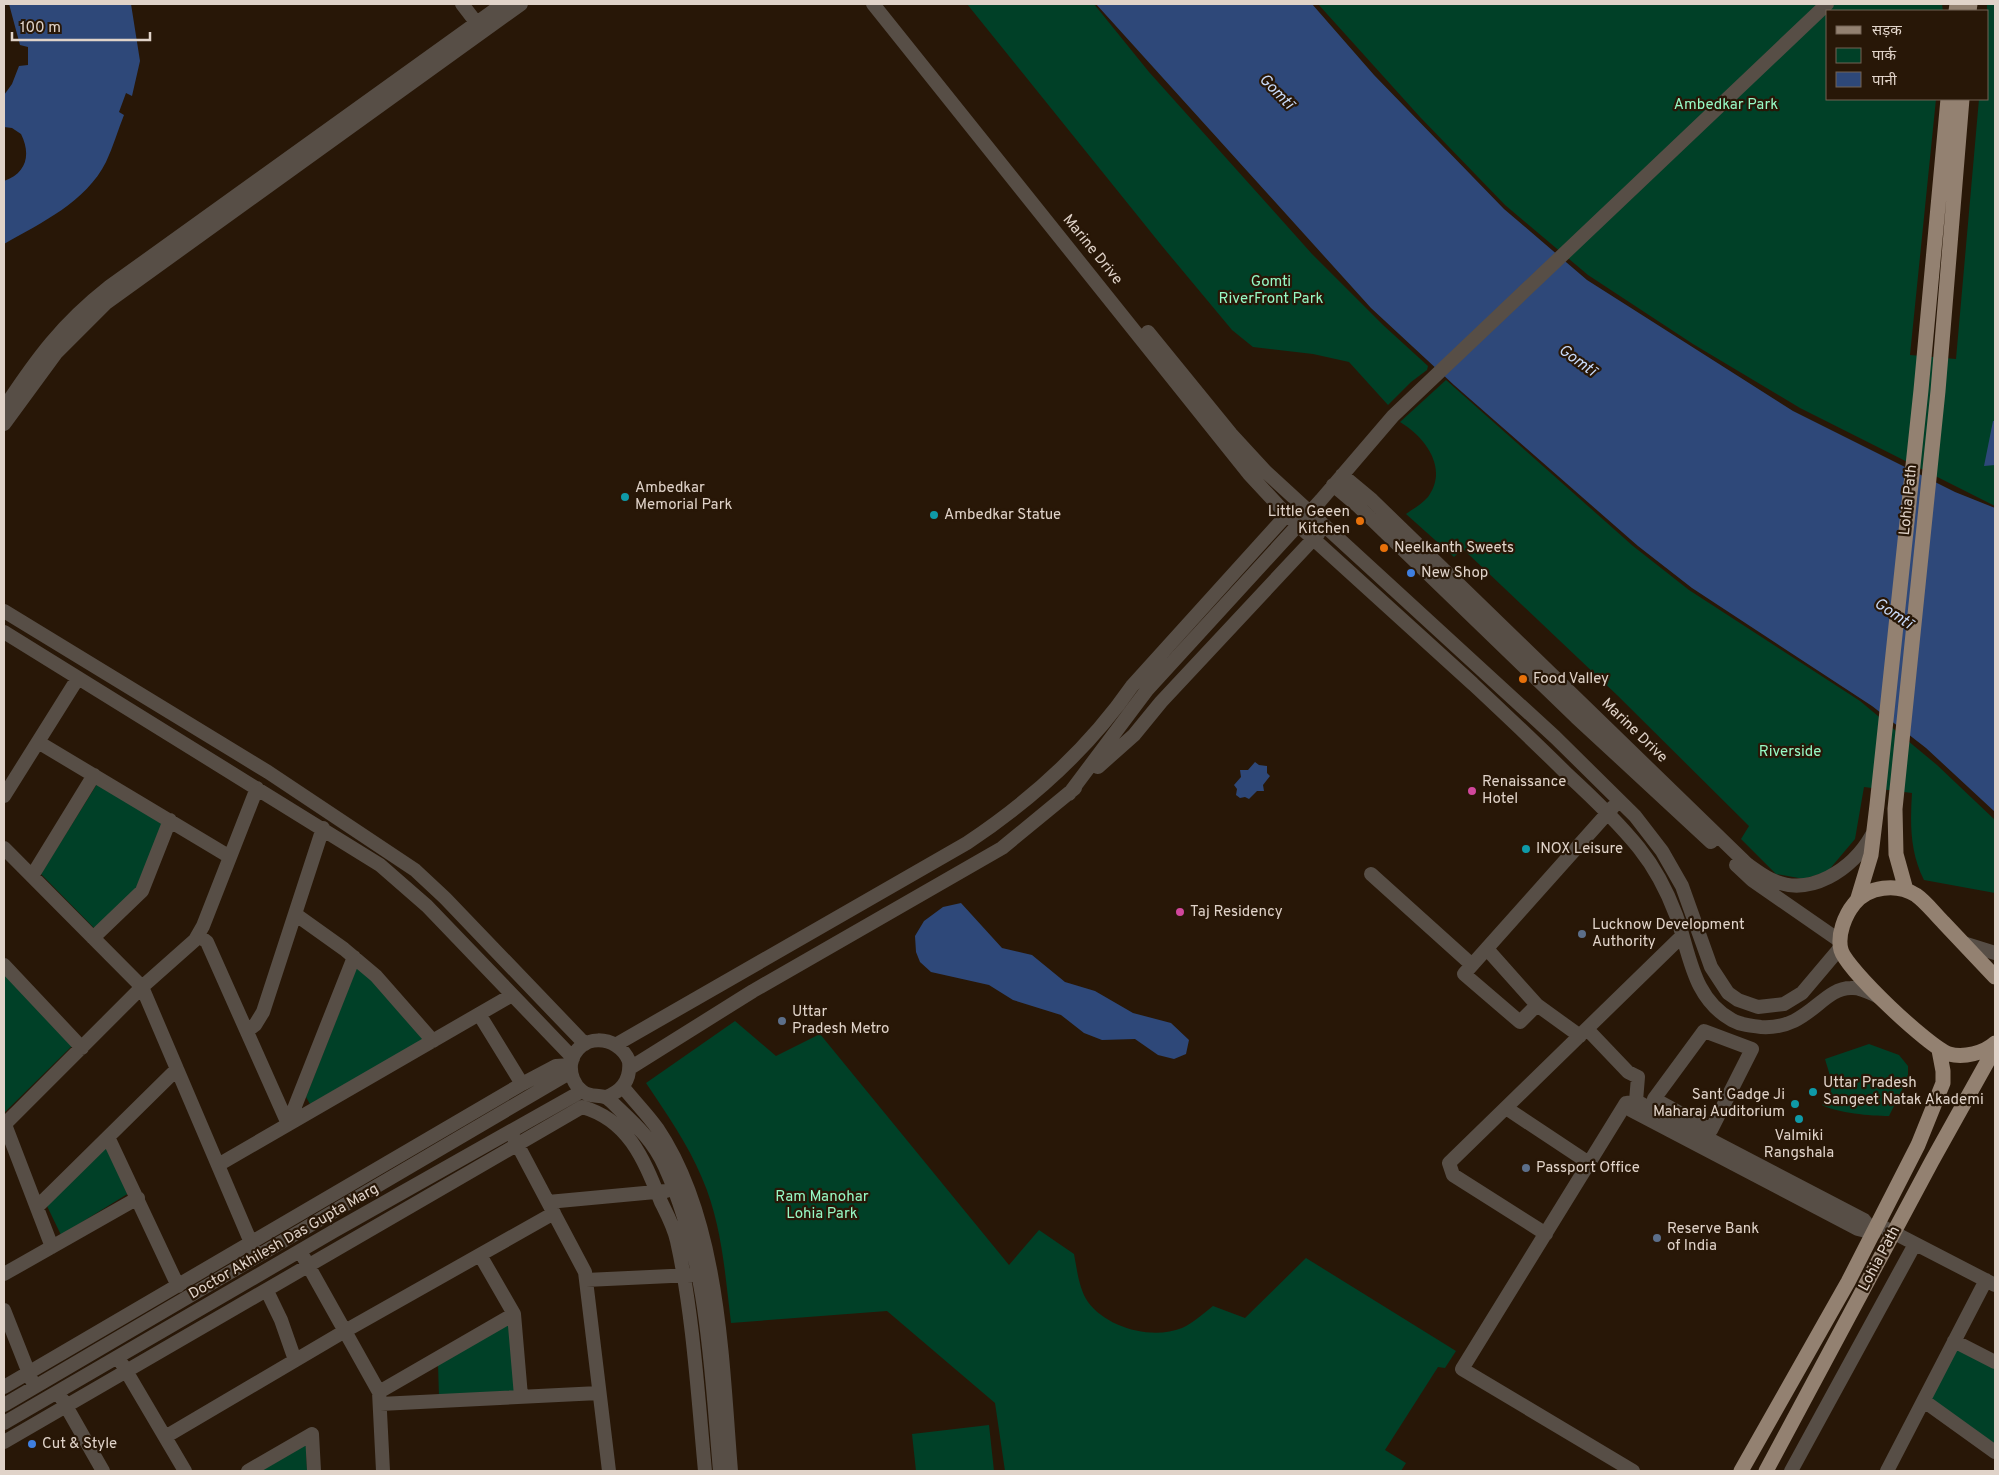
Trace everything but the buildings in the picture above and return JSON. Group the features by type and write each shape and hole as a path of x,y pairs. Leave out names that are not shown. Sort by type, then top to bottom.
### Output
{"main road":[{"name":"Lohia Path","path":"1840,945 1844,921 1858,898 1871,855 1874,832 1921,390 1948,100"},
{"name":"Lohia Path","path":"1906,890 1896,854 1895,809 1938,391 1962,100"},
{"path":"1858,898 1871,891 1885,888 1906,890 1925,904 1995,977"},
{"path":"1840,945 1845,960 1854,972 1939,1050 1951,1054 1964,1055 1986,1050 1995,1043"},
{"name":"Lohia Path","path":"1766,1471 1932,1161 1995,1048"},
{"name":"Lohia Path","path":"1741,1471 1864,1251 1918,1145 1943,1083 1939,1050"}],"street":[{"path":"462,4 480,27"},
{"path":"4,424 56,353 106,303 480,27 503,4"},
{"path":"4,408 42,352 78,311 480,27 521,4"},
{"name":"Marine Drive","path":"873,4 1249,474 1287,515 1519,726 1608,813 1640,850 1659,876 1676,914 1693,973 1704,996 1722,1014 1741,1024 1766,1027 1790,1024 1804,1017 1832,994 1850,988 1860,988 1882,998"},
{"name":"Marine Drive","path":"885,4 1231,434 1266,472 1555,737 1635,816 1662,851 1682,886 1711,967 1728,993 1738,1000 1758,1007 1766,1007 1775,1006 1794,999 1809,986 1840,945 1752,880 1576,717 1358,506 1338,480"},
{"path":"1069,794 1146,690 1321,500 1393,416 1827,4"},
{"name":"Marine Drive","path":"1338,480 1372,500 1747,864 1771,880 1796,886 1822,880 1846,868 1864,851 1874,832"},
{"path":"617,1044 983,833 1032,795 1112,714 1132,686 1299,502"},
{"path":"630,1068 753,991 1002,848 1069,794 1134,735 1162,702 1326,526"},
{"path":"4,611 268,772 414,870 445,898 585,1044"},
{"path":"4,632 380,865 409,889 512,995 572,1065 575,1083 582,1092 589,1096 606,1097 623,1087 630,1068 626,1054 617,1044 601,1039 585,1044 572,1065"},
{"path":"4,796 78,678"},
{"path":"1112,714 1146,690"},
{"path":"38,742 230,857"},
{"path":"32,876 94,775"},
{"path":"52,1247 4,1124 142,987 198,935 257,788"},
{"path":"1536,1005 1520,1022 1464,974 1620,800"},
{"path":"93,938 142,890 170,820"},
{"path":"247,1031 255,1025 262,1012 323,828"},
{"path":"4,848 142,987 263,1272"},
{"path":"1371,874 1472,965"},
{"path":"295,914 354,957 376,976 433,1041"},
{"path":"198,935 207,942 288,1124"},
{"path":"1546,1234 1453,1175 1449,1163 1682,936"},
{"path":"1963,943 1995,953"},
{"path":"1487,950 1536,1005 1584,1032 1628,1072 1638,1077 1631,1102 1589,1163 1462,1369 1633,1471"},
{"path":"288,1124 354,957"},
{"path":"4,965 82,1048"},
{"path":"218,1165 512,995"},
{"path":"479,1014 522,1084"},
{"path":"1704,1031 1752,1049 1711,1130 1654,1099 1704,1031"},
{"path":"4,1387 522,1084 556,1066 572,1065"},
{"name":"Doctor Akhilesh Das Gupta Marg","path":"4,1405 257,1258 572,1065"},
{"path":"37,1207 177,1069"},
{"path":"623,1087 657,1128 676,1162 691,1200 706,1249 715,1298 732,1471"},
{"name":"Doctor Akhilesh Das Gupta Marg","path":"4,1424 510,1130 582,1092"},
{"path":"606,1097 645,1133 664,1165 693,1246 711,1364 720,1471"},
{"path":"1631,1102 1632,1110 1849,1224 1895,1233 1990,1282 1954,1341 1924,1400 1893,1469"},
{"path":"4,1442 267,1291 308,1265 582,1106 599,1111 624,1131 643,1156 676,1238 683,1275 705,1471"},
{"path":"1506,1108 1589,1163"},
{"path":"510,1130 585,1272 609,1471"},
{"path":"108,1137 178,1286"},
{"path":"165,1438 295,1360 480,1255 551,1208 674,1190"},
{"path":"4,1274 138,1198"},
{"path":"1791,1471 1915,1244"},
{"path":"300,1251 380,1398 383,1471"},
{"path":"1864,1251 1881,1259"},
{"path":"480,1255 514,1314 521,1396"},
{"path":"586,1280 698,1274"},
{"path":"267,1291 281,1320 295,1360"},
{"path":"4,1310 25,1375"},
{"path":"380,1398 514,1314"},
{"path":"4,1334 38,1403"},
{"path":"1954,1341 1995,1362"},
{"path":"118,1357 185,1471"},
{"path":"58,1392 103,1471"},
{"path":"380,1398 521,1396 599,1392"},
{"path":"1924,1400 1995,1452"},
{"path":"248,1471 312,1434 314,1471"}],"green space":[{"name":"Gomti RiverFront Park","path":"967,4 1094,4 1149,72 1312,254 1383,325 1428,366 1427,370 1411,382 1388,405 1349,362 1313,354 1253,347 1232,330"},
{"name":"Ambedkar Park","path":"1318,4 1942,4 1943,10 1826,10 1826,100 1936,100 1910,355 1956,359 1979,100 1989,100 1989,10 1987,10 1987,4 1995,4 1995,506 1800,408 1693,344 1588,275 1505,205 1420,117"},
{"name":"Riverside","path":"1446,380 1633,546 1689,590 1860,701 1937,765 1995,820 1995,893 1924,880 1916,859 1912,838 1912,793 1864,787 1855,839 1828,871 1804,879 1776,874 1741,839 1749,826 1617,695 1463,549 1454,557 1406,514 1428,497 1434,486 1436,475 1435,464 1425,445 1418,436 1400,422"},
{"path":"97,784 163,824 139,885 95,929 41,874"},
{"path":"357,967 375,982 426,1039 310,1104 306,1097"},
{"path":"4,973 73,1045 5,1112 4,1110"},
{"name":"Ram Manohar Lohia Park","path":"735,1021 776,1056 820,1034 1009,1265 1039,1230 1074,1254 1080,1285 1088,1302 1106,1319 1118,1325 1144,1332 1170,1331 1186,1326 1213,1306 1245,1318 1306,1258 1456,1351 1445,1368 1438,1367 1385,1450 1406,1463 1401,1471 1005,1471 995,1403 887,1311 731,1323 722,1249 709,1195 683,1141 646,1083"},
{"path":"1869,1044 1899,1055 1908,1066 1908,1078 1889,1116 1845,1112 1822,1105 1827,1100 1831,1089 1825,1059"},
{"path":"107,1147 129,1193 61,1235 47,1206"},
{"path":"511,1322 517,1392 439,1397 438,1364"},
{"path":"1957,1348 1995,1367 1995,1446 1931,1399"},
{"path":"989,1425 994,1471 916,1471 912,1434"},
{"path":"306,1444 307,1471 257,1471"}],"water":[{"path":"9,4 131,4 140,61 132,96 126,93 119,112 124,115 109,156 97,176 75,200 33,228 4,244 4,181 12,178 22,168 25,162 26,149 21,134 12,128 4,127 4,95 12,84 19,66 28,65 28,47 20,45"},
{"name":"Gomtī","path":"1096,4 1312,4 1374,75 1504,209 1587,280 1793,411 1955,492 1995,508 1995,812 1926,748 1872,706 1692,588 1638,546 1454,385 1371,308"},
{"path":"1993,421 1995,421 1995,465 1984,466"},
{"path":"1255,762 1259,765 1267,766 1267,773 1270,776 1263,785 1264,791 1257,791 1249,799 1245,797 1240,798 1236,795 1237,789 1234,785 1241,777 1240,770 1248,770"},
{"path":"961,903 1002,948 1032,955 1065,982 1095,991 1133,1013 1171,1023 1189,1040 1186,1054 1174,1059 1158,1055 1135,1039 1102,1040 1084,1033 1061,1015 1013,1000 989,985 931,972 920,962 916,952 915,936 924,921 943,907"}],"place":[{"name":"Ambedkar Memorial Park","path":"625,497"},
{"name":"Ambedkar Statue","path":"934,515"},
{"name":"Little Geeen Kitchen","path":"1360,521"},
{"name":"Neelkanth Sweets","path":"1384,548"},
{"name":"New Shop","path":"1411,573"},
{"name":"Food Valley","path":"1523,679"},
{"name":"Renaissance Hotel","path":"1472,791"},
{"name":"INOX Leisure","path":"1526,849"},
{"name":"Taj Residency","path":"1180,912"},
{"name":"Lucknow Development Authority","path":"1582,934"},
{"name":"Uttar Pradesh Metro","path":"782,1021"},
{"name":"Uttar Pradesh Sangeet Natak Akademi","path":"1813,1092"},
{"name":"Sant Gadge Ji Maharaj Auditorium","path":"1795,1104"},
{"name":"Valmiki Rangshala","path":"1799,1119"},
{"name":"Passport Office","path":"1526,1168"},
{"name":"Reserve Bank of India","path":"1657,1238"},
{"name":"Cut & Style","path":"32,1444"}]}
